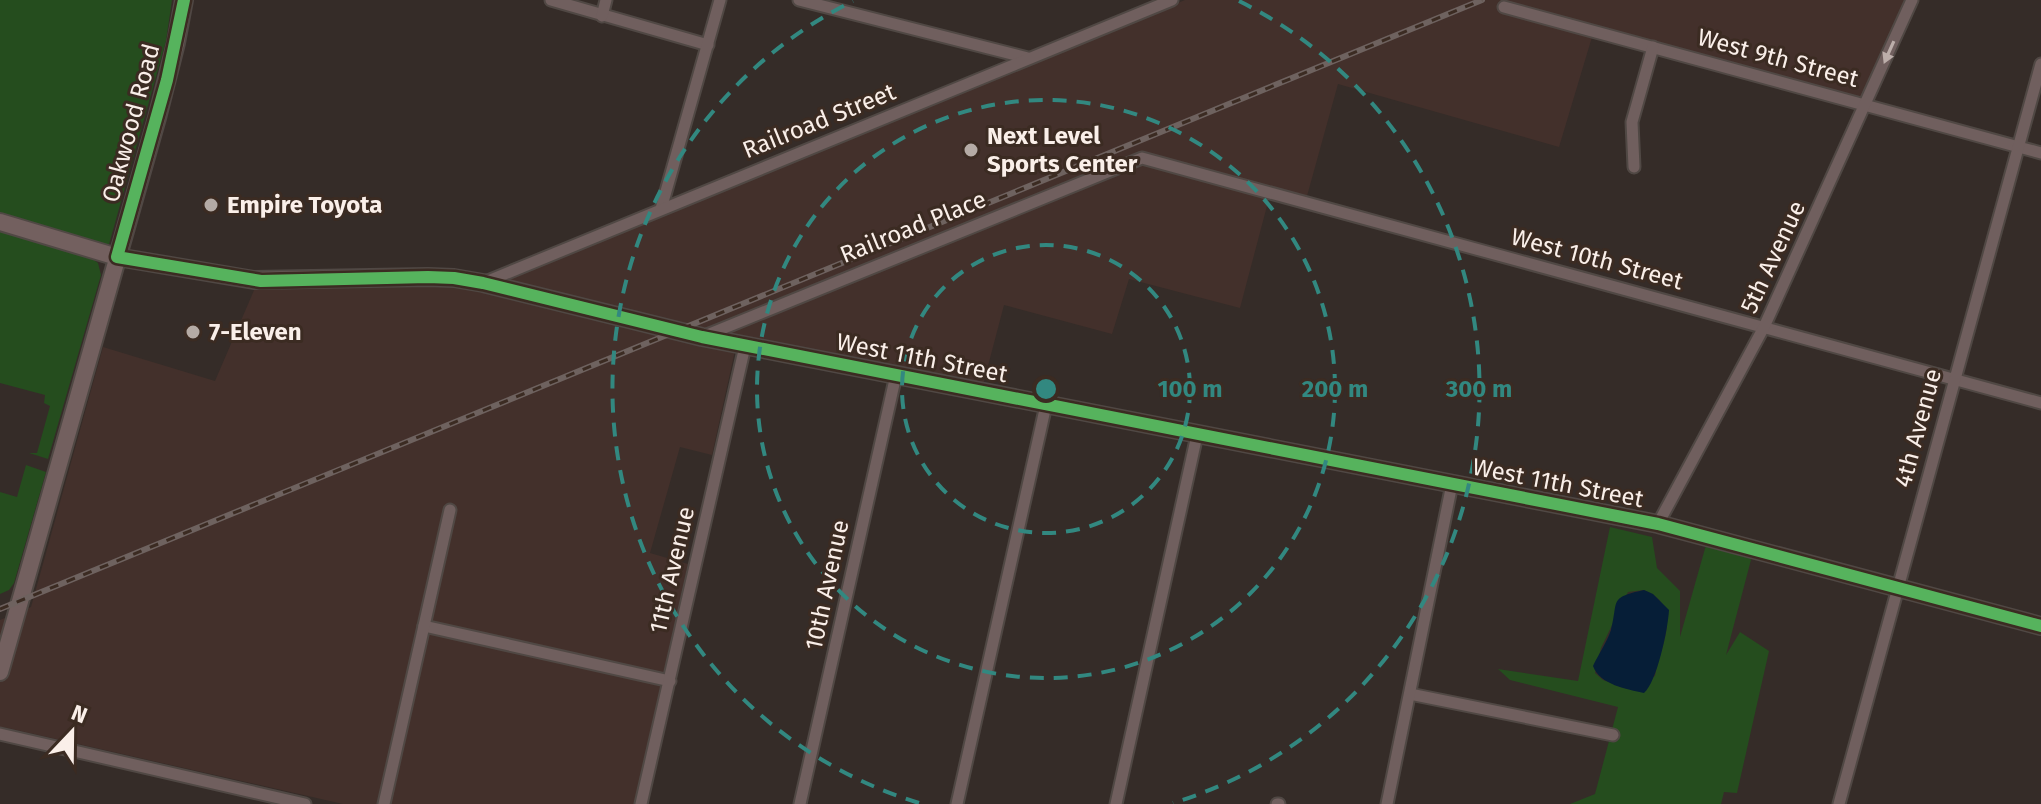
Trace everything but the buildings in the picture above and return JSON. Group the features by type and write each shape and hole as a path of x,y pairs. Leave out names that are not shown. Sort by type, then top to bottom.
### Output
{"street":[{"name":"Oakwood Road","path":"0,672 164,93 184,0"},
{"path":"551,0 708,45"},
{"path":"602,16 606,0"},
{"path":"661,209 720,0"},
{"path":"799,0 1029,58"},
{"name":"Railroad Street","path":"483,283 1172,0"},
{"name":"5th Avenue","path":"1658,524 1764,327 1912,0"},
{"name":"West 9th Street","path":"1504,7 2041,153"},
{"path":"1634,167 1632,122 1653,47"},
{"name":"4th Avenue","path":"1839,804 2041,64"},
{"name":"West 10th Street","path":"1142,158 2041,403"},
{"name":"Railroad Place","path":"702,337 1142,158"},
{"name":"West 11th Street","path":"0,222 117,257 261,281 428,277 483,283 745,346 1658,524 2041,626"},
{"name":"11th Avenue","path":"641,804 745,346"},
{"name":"10th Avenue","path":"800,804 896,375"},
{"path":"957,804 1046,405"},
{"path":"1116,804 1197,435"},
{"path":"1387,804 1452,484"},
{"path":"384,804 450,510"},
{"path":"424,626 670,681"},
{"path":"1410,694 1613,735"},
{"path":"0,734 303,804"}],"shaded area":[{"path":"1185,0 1907,0 1861,98 1595,27 1559,147 1338,84 1307,196 1272,187 1240,308 1129,279 1112,334 1004,305 983,385 738,337 712,455 680,447 650,553 688,564 634,804 343,804 3,727 0,729 0,620 31,607 103,347 215,381 255,288 448,283 480,288"}],"green space":[{"path":"0,0 172,0 166,41 108,248 0,216"},
{"path":"0,230 94,260 101,275 48,459 29,453 37,453 50,406 44,403 45,395 0,383"},
{"path":"26,465 46,472 14,583 9,590 0,594 0,492 17,497"},
{"path":"1610,527 1652,537 1657,568 1680,591 1680,637 1706,545 1752,556 1726,655 1740,632 1769,651 1737,793 1724,792 1721,804 1570,804 1595,794 1618,707 1510,680 1498,669 1578,681","holes":["1644,590 1664,606 1667,628 1655,676 1628,689 1603,680 1595,673 1601,648 1628,592"]}],"water":[{"path":"1644,590 1653,594 1669,610 1657,667 1644,693 1608,682 1593,666 1611,630 1617,602 1625,595"}],"railway":[{"path":"0,609 1482,0"}],"cycle path":[{"path":"184,0 167,80 117,257 261,281 428,277 483,283 702,337 1658,524 2041,626"}],"place":[{"name":"Next Level Sports Center","path":"971,150"},
{"name":"Empire Toyota","path":"211,205"},
{"name":"7-Eleven","path":"193,332"}]}
